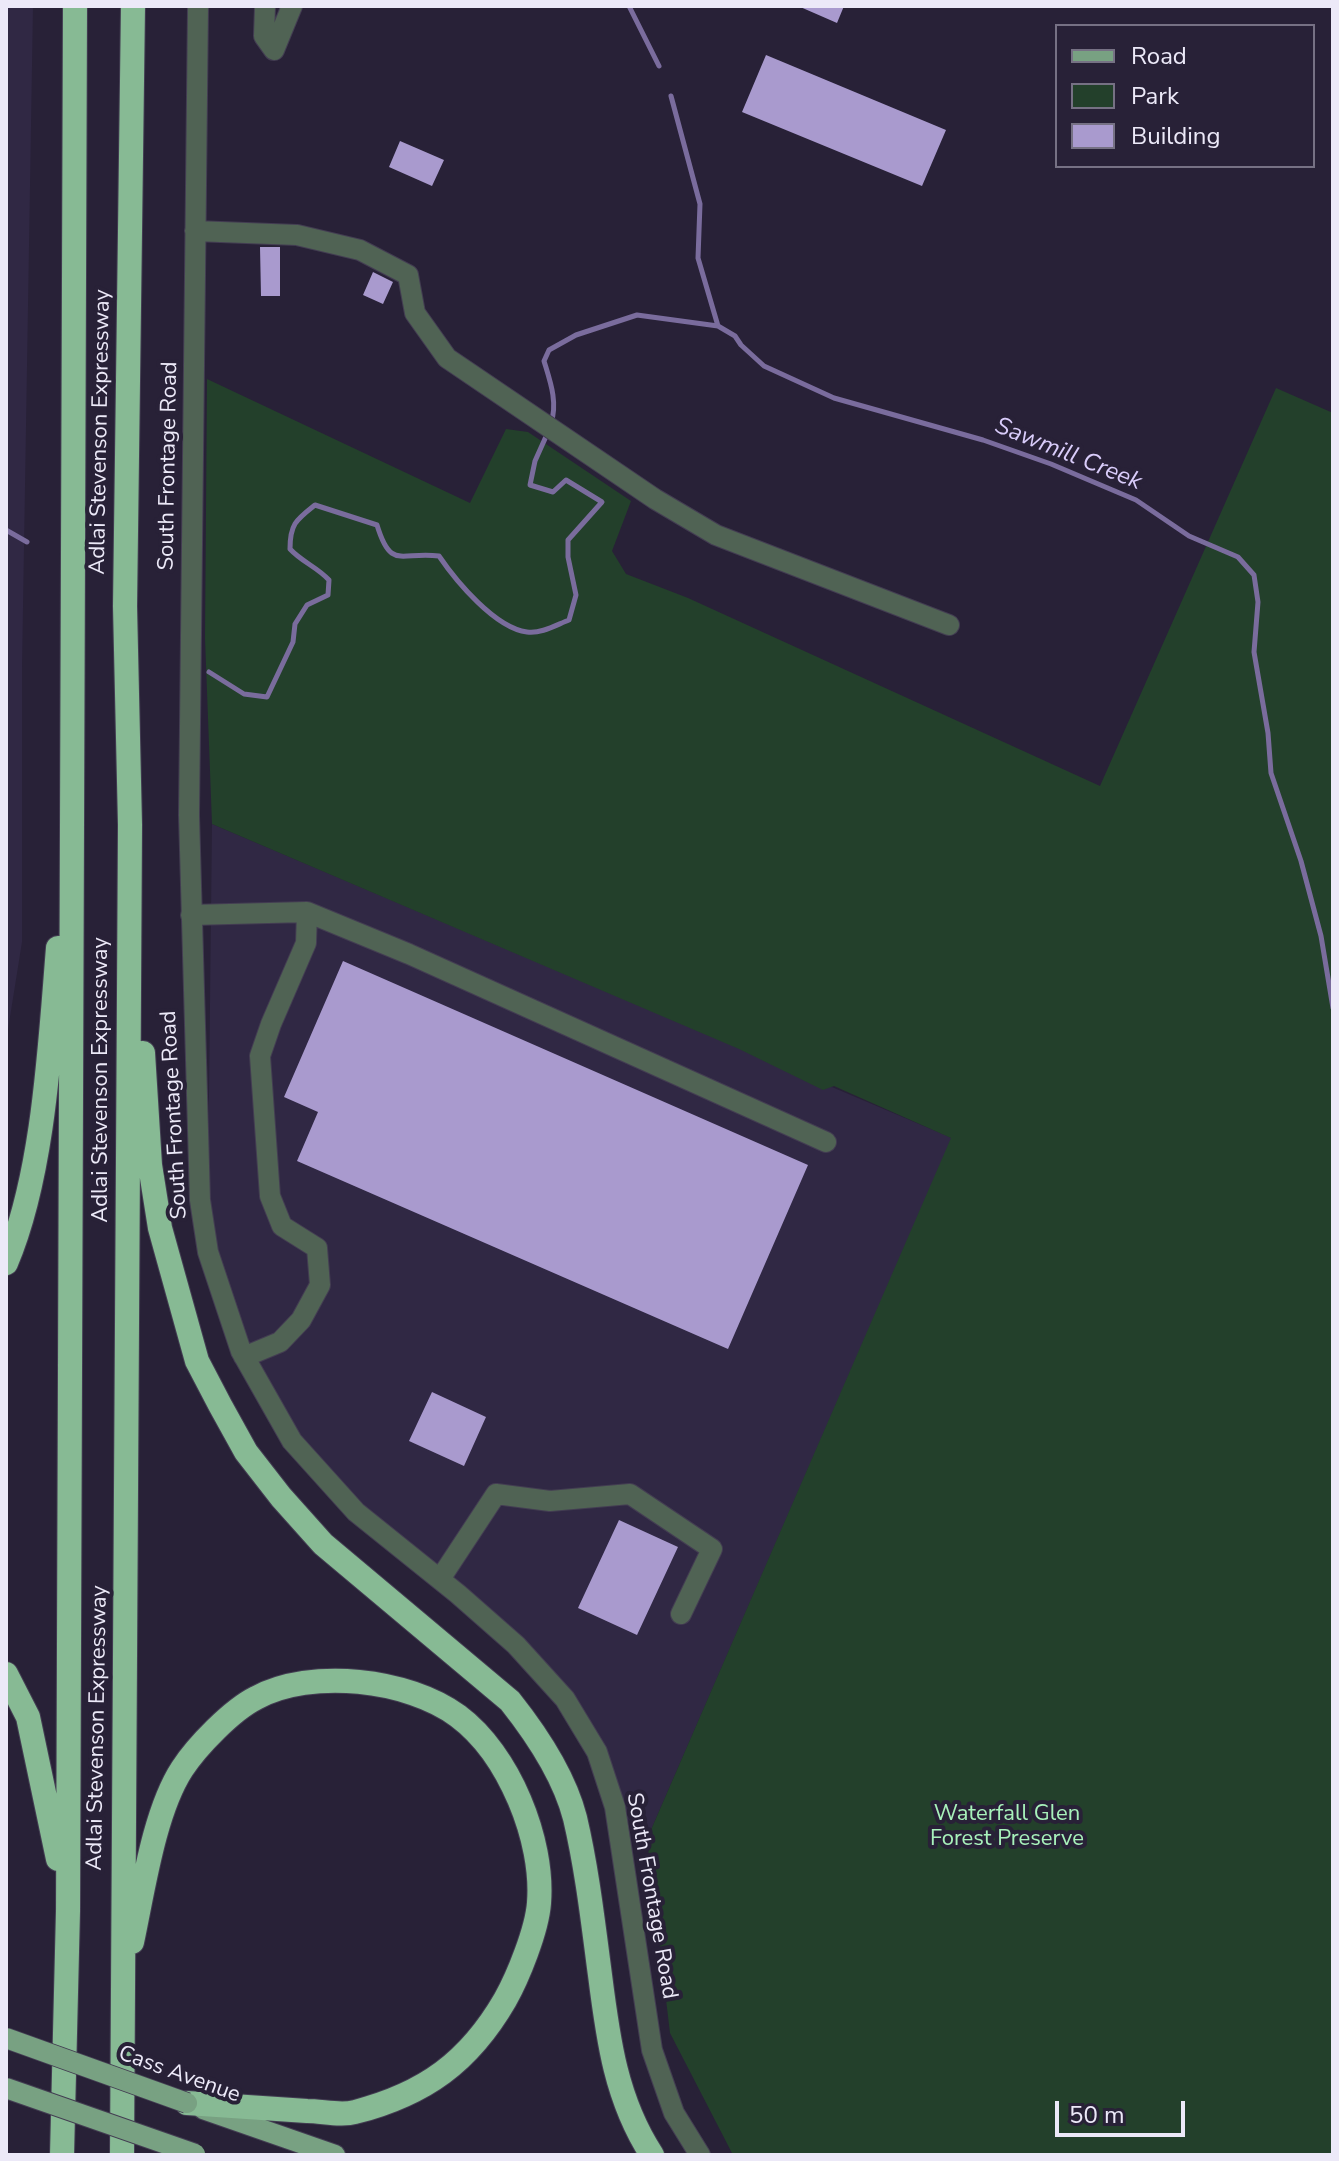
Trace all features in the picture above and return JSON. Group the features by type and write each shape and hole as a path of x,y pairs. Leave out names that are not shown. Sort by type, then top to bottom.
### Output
{"highway":[{"name":"Adlai Stevenson Expressway","path":"62,2155 68,1911 75,6"},
{"name":"Adlai Stevenson Expressway","path":"122,2155 130,825 125,606 133,6"},
{"path":"6,1263 19,1234 36,1148 48,1058 74,750"},
{"path":"130,825 150,1165 160,1228 197,1361 246,1452 281,1497 323,1544 510,1701 547,1754 574,1815 589,1894 607,2039 619,2086 637,2132 652,2155"},
{"path":"6,1674 28,1717 68,1911"},
{"path":"121,1995 153,1845 182,1769 211,1735 256,1698 285,1688 345,1682 376,1682 417,1693 457,1715 483,1740 505,1770 533,1840 539,1904 514,1984 478,2043 447,2071 412,2090 352,2113 187,2103"}],"main road":[{"name":"Cass Avenue","path":"6,2038 335,2155"},
{"path":"6,2088 197,2154"}],"street":[{"name":"South Frontage Road","path":"198,6 189,815 200,1200 208,1252 244,1357 292,1441 356,1512 516,1645 565,1699 597,1752 615,1807 625,1858 652,2050 674,2113 700,2155"},
{"path":"265,6 264,36 274,50 292,6"},
{"path":"195,231 297,235 360,250 408,275 415,313 447,358 655,499 716,535 949,625"},
{"path":"244,1357 280,1342 301,1320 320,1285 317,1248 282,1226 270,1196 260,1056 306,943 307,912"},
{"path":"191,915 307,912 409,954 826,1142"},
{"path":"440,1579 496,1494 550,1501 630,1494 712,1549 681,1614"}],"shaded area":[{"path":"6,6 33,6 22,667 22,942 6,1042"},
{"path":"212,824 952,1138 647,1839 624,1815 517,1634 361,1503 297,1436 245,1342 218,1255 208,1183"}],"green space":[{"name":"Waterfall Glen Forest Preserve","path":"207,379 470,503 506,429 528,432 631,501 612,551 626,574 688,598 1100,786 1276,388 1333,413 1333,2155 733,2155 670,2033 647,1839 951,1138 834,1086 823,1090 739,1049 212,824 205,638"}],"building":[{"path":"798,6 844,6 837,23"},
{"path":"766,55 946,130 922,186 742,112"},
{"path":"400,141 444,160 432,186 389,167"},
{"path":"260,247 280,247 280,296 261,296"},
{"path":"373,272 393,282 383,304 363,295"},
{"path":"343,961 808,1165 728,1349 297,1161 318,1112 284,1097"},
{"path":"432,1392 486,1417 464,1466 409,1441"},
{"path":"619,1520 678,1547 637,1635 578,1608"}],"waterway":[{"name":"Sawmill Creek","path":"629,6 659,66"},
{"name":"Sawmill Creek","path":"671,96 700,204 698,258 718,326"},
{"name":"Sawmill Creek","path":"551,423 553,399 544,361 549,350 576,335 637,315 718,326 735,336 764,366 834,398 983,440 1051,464 1136,500 1189,536 1238,557 1254,575 1258,602 1254,652 1268,733 1271,773 1301,861 1321,936 1333,1008"},
{"path":"209,672 244,694 267,697 293,642 295,624 307,605 328,595 329,580 290,549 295,523 315,505 377,525 387,549 393,554 439,556 477,602 515,629 538,632 569,620 576,595 568,557 568,540 602,502 566,480 553,492 530,485 535,461 548,432"},
{"path":"6,530 27,542"}]}
